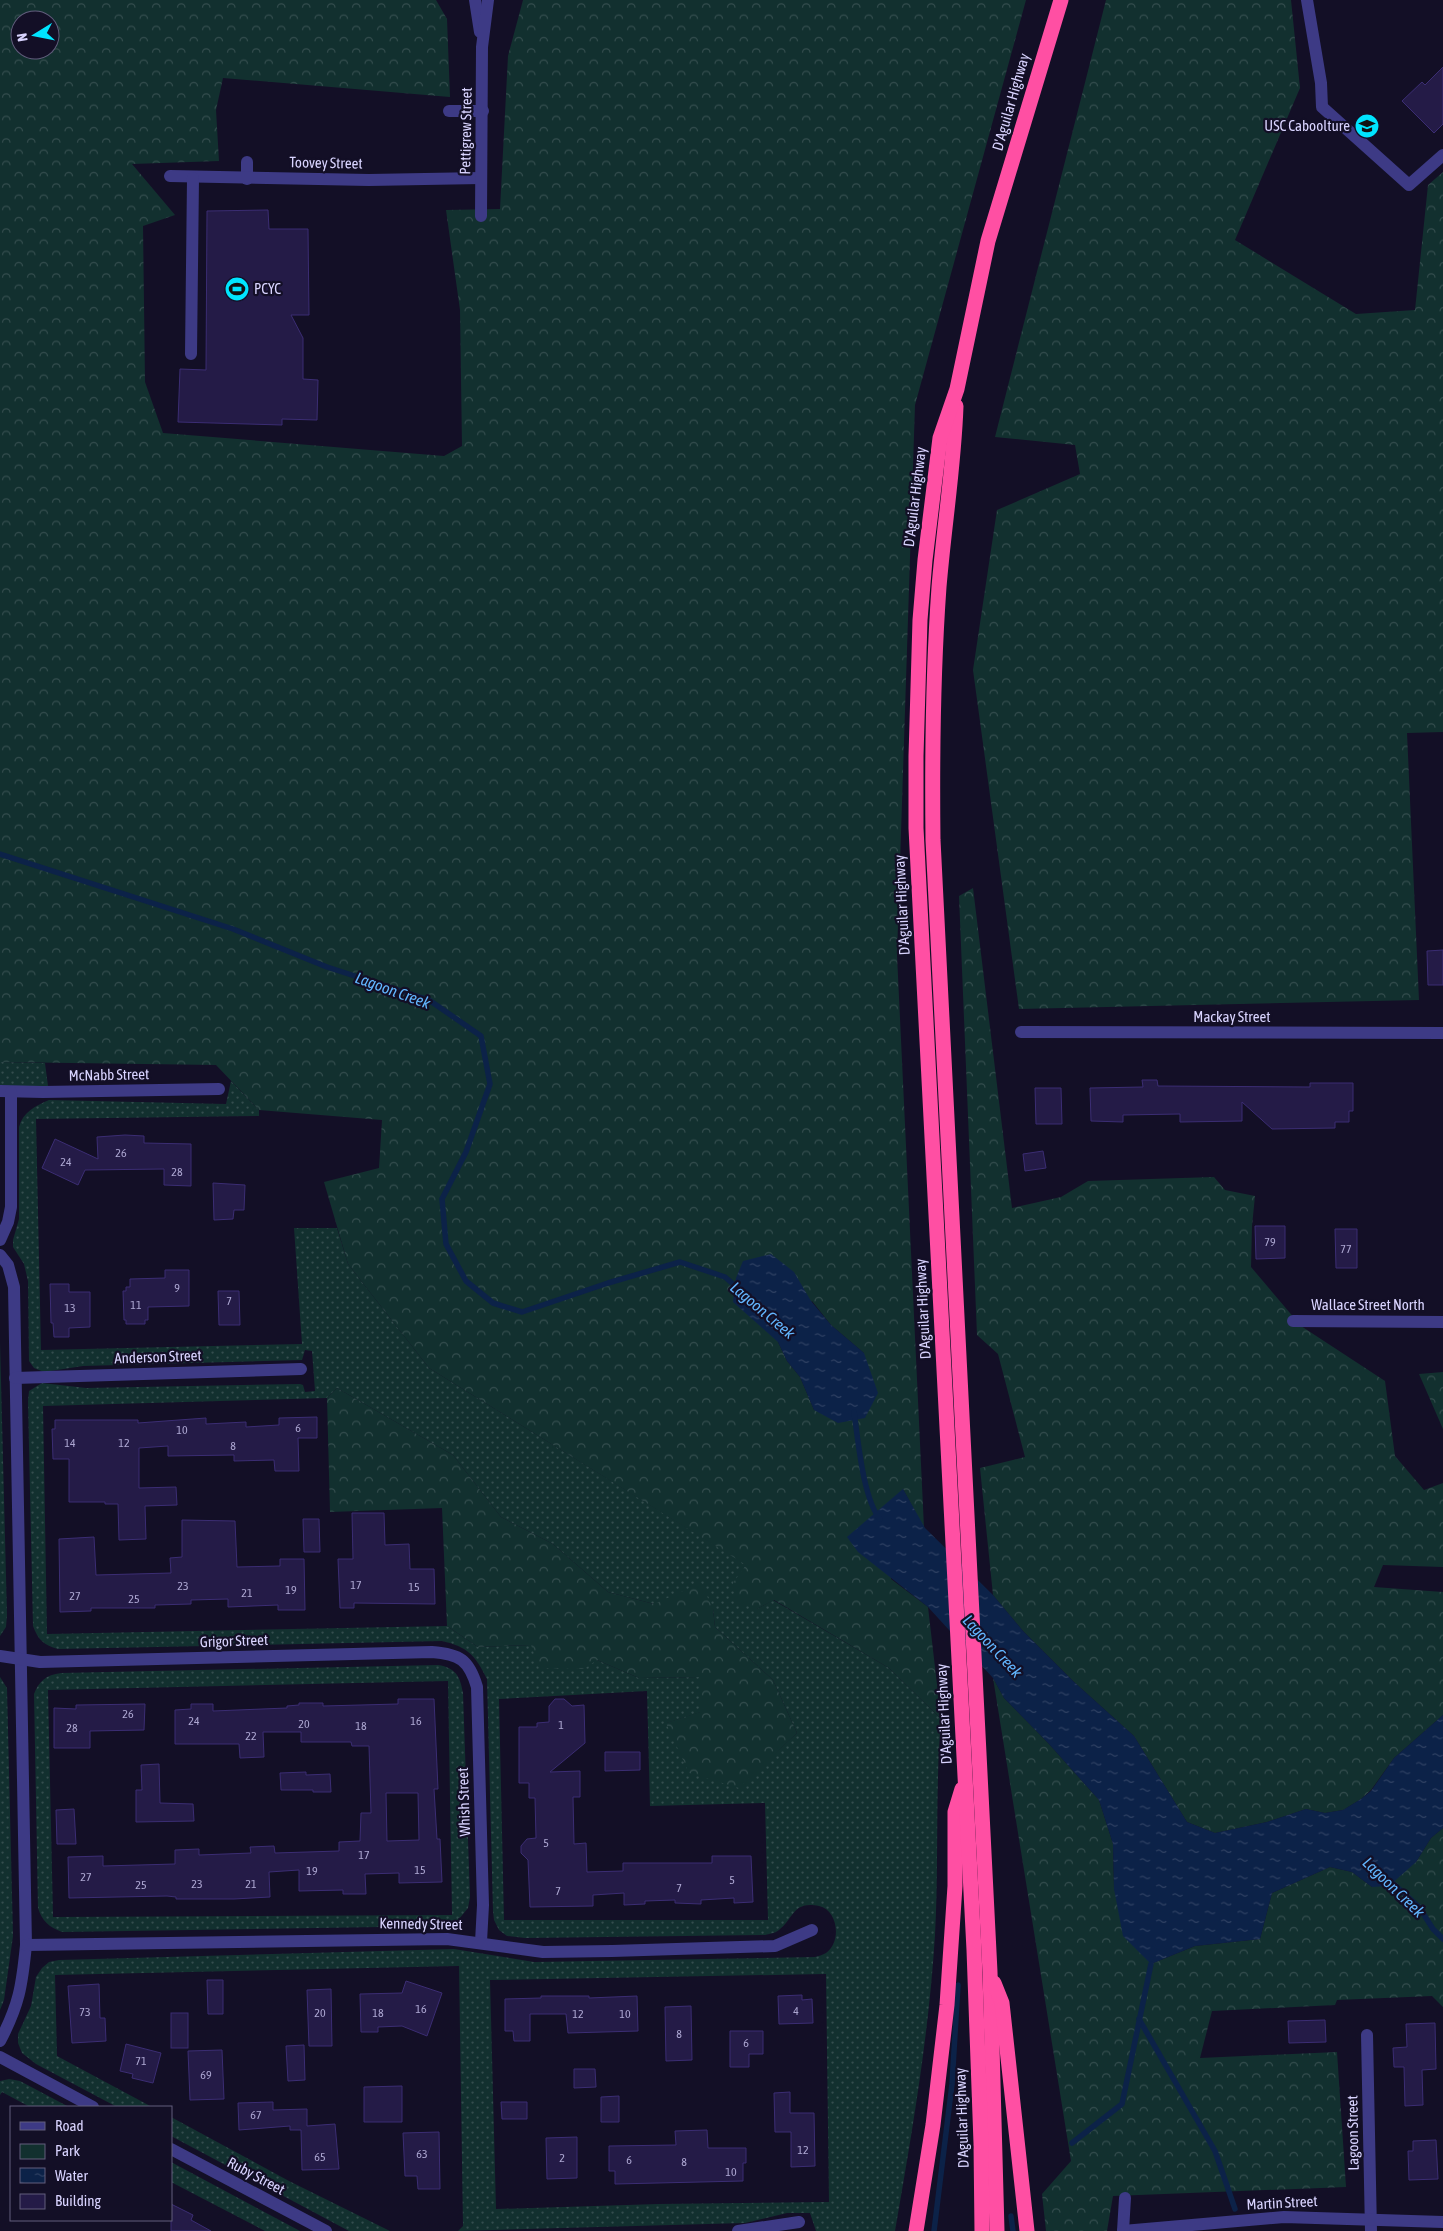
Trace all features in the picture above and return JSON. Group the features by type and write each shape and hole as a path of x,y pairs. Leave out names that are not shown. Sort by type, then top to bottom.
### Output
{"highway":[{"name":"D'Aguilar Highway","path":"982,2231 982,2143 965,1778 917,847 916,756 920,630 926,550 940,438 957,389 988,241 1061,0"},
{"name":"D'Aguilar Highway","path":"957,389 955,442 946,510 934,670 932,754 933,840 982,1793 990,1972 997,2231"},
{"path":"916,2231 933,2125 947,2005 955,1886 955,1812 965,1778"},
{"path":"990,1972 1002,2003 1027,2231"}],"street":[{"name":"Pettigrew Street","path":"475,0 482,47 481,216"},
{"name":"Pettigrew Street","path":"482,47 488,0"},
{"path":"1307,0 1321,83 1322,107 1409,185 1443,155"},
{"path":"449,111 483,111"},
{"path":"247,162 247,179"},
{"name":"Toovey Street","path":"170,176 247,179 417,180 482,178"},
{"path":"191,354 193,178"},
{"name":"Mackay Street","path":"1021,1032 1443,1033"},
{"name":"McNabb Street","path":"6,1091 219,1088"},
{"path":"0,1240 8,1222 11,1207 6,1091"},
{"path":"0,1255 10,1269 14,1287 26,1945 23,1981 15,2012 0,2041"},
{"name":"Wallace Street North","path":"1293,1321 1443,1322"},
{"name":"Anderson Street","path":"15,1378 301,1369"},
{"name":"Grigor Street","path":"0,1656 49,1662 432,1652 459,1657 466,1663"},
{"name":"Whish Street","path":"466,1663 474,1675 477,1688 483,1905 481,1942"},
{"name":"Kennedy Street","path":"26,1945 447,1939 481,1942 542,1952 752,1948 775,1946 812,1930"},
{"name":"Lagoon Street","path":"1368,2035 1371,2226"},
{"path":"0,2057 91,2106"},
{"name":"Ruby Street","path":"172,2150 326,2231"},
{"name":"Martin Street","path":"1125,2198 1123,2231 1309,2216 1371,2226 1443,2222"},
{"path":"738,2231 799,2222"}],"green space":[{"path":"0,0 436,0 447,19 450,97 223,78 216,110 219,161 132,164 175,215 143,226 145,382 163,433 444,456 462,446 460,310 446,210 500,209 508,56 523,0 1026,0 915,405 897,955 924,1528 903,1489 891,1579 928,1607 941,1719 889,1668 774,1600 757,1609 735,1602 733,1583 746,1565 429,1368 348,1264 324,1182 379,1168 382,1120 259,1110 216,1065 0,1062","holes":["812,1301 831,1325 864,1353 814,1410 800,1377 787,1361 778,1342"]},
{"path":"1106,0 1291,0 1300,88 1235,240 1356,314 1415,310 1428,185 1443,172 1443,732 1407,733 1419,1000 1019,1009 973,670 997,510 1080,474 1075,445 995,437"},
{"path":"973,888 1012,1208 1061,1197 1088,1181 1214,1177 1225,1190 1255,1196 1251,1267 1301,1326 1385,1381 1395,1456 1424,1490 1443,1483 1443,1567 1383,1565 1374,1587 1443,1592 1443,1715 1394,1758 1371,1790 1361,1799 1343,1810 1325,1813 1306,1809 1267,1822 1215,1833 1187,1822 1134,1736 1073,1681 1023,1631 993,1595 980,1468 1025,1457 998,1354 977,1335 959,896"},
{"path":"0,1062 45,1063 48,1086 13,1087 0,1085"},
{"path":"231,1081 259,1110 259,1116 36,1119 41,1350 302,1344 294,1228 337,1228 348,1264 429,1368 747,1565 757,1609 773,1600 889,1668 941,1719 935,1935 929,2009 908,2157 895,2231 816,2231 810,2213 787,2213 745,2223 458,2231 463,2226 459,1966 55,1975 57,2056 150,2106 115,2106 36,2064 22,2053 18,2043 18,2034 31,2006 36,1977 49,1962 59,1960 454,1949 534,1962 815,1957 826,1953 831,1948 836,1934 834,1920 830,1913 819,1906 810,1905 798,1909 776,1932 765,1935 525,1938 507,1936 499,1930 494,1920 493,1911 487,1679 479,1664 470,1653 451,1643 442,1641 58,1649 45,1644 39,1638 33,1626 29,1391 42,1383 86,1388 300,1384 303,1385 305,1392 315,1391 312,1351 305,1350 302,1360 83,1366 44,1372 34,1368 29,1361 28,1281 24,1264 13,1247 19,1219 19,1127 23,1117 30,1110 49,1100 226,1104","holes":["337,1388 453,1455 501,1517 553,1544 608,1592 654,1604 713,1609 715,1627 773,1680 797,1733 772,1756 667,1723 701,1712 700,1677 639,1678 597,1660 531,1645 478,1647 447,1626 47,1634 43,1406 327,1398","647,1691 650,1806 765,1803 768,1920 504,1920 499,1699","826,1974 829,2202 658,2204 496,2209 490,1980"]},
{"path":"0,1342 7,1615 6,1627 0,1636"},
{"path":"1443,1372 1443,1429 1419,1374"},
{"path":"337,1388 453,1455 501,1517 553,1544 608,1592 654,1604 701,1583 713,1609 715,1627 773,1680 797,1733 739,1788 689,1773 666,1723 700,1712 700,1677 639,1678 597,1660 584,1669 539,1668 531,1645 478,1647 447,1626 442,1508 330,1512 327,1398"},
{"path":"438,1665 449,1668 459,1677 463,1693 470,1897 468,1908 455,1924 444,1926 62,1932 53,1928 44,1920 38,1908 34,1694 44,1679 61,1673","holes":["448,1681 452,1915 53,1917 48,1690"]},
{"path":"0,1677 7,1688 13,1936 4,2000 0,2010"},
{"path":"993,1678 1004,1698 1049,1744 1099,1800 1113,1844 1114,1889 1151,1964 1195,1946 1260,1939 1272,1893 1330,1867 1352,1872 1372,1887 1416,1862 1431,1838 1443,1828 1443,2007 1432,1996 1337,2000 1335,2005 1212,2011 1200,2058 1337,2052 1346,2187 1113,2196 1107,2231 1046,2231 1042,2194 1071,2161"},
{"path":"9,2079 20,2081 67,2106 28,2106 2,2092 0,2095 0,2081"},
{"path":"172,2118 289,2181 390,2231 349,2231 172,2137"},
{"path":"172,2163 300,2231 265,2231 172,2183"}],"water":[{"path":"771,1254 794,1272 811,1301 831,1325 864,1353 878,1393 865,1418 838,1423 814,1410 800,1377 787,1361 778,1342 733,1302 736,1278 743,1261"},
{"path":"903,1489 925,1528 993,1595 1023,1631 1073,1681 1134,1736 1187,1822 1215,1833 1267,1822 1306,1809 1325,1813 1343,1810 1371,1791 1394,1758 1443,1715 1443,1828 1431,1838 1416,1862 1389,1886 1372,1887 1352,1872 1330,1867 1272,1893 1260,1939 1195,1946 1151,1964 1123,1936 1114,1889 1113,1844 1099,1800 1049,1744 1004,1698 993,1678 928,1607 858,1552 847,1537"}],"building":[{"path":"1443,67 1443,124 1434,133 1402,101 1422,82 1425,85"},
{"path":"268,210 269,229 308,229 309,315 291,315 303,338 303,379 318,380 317,420 282,419 282,425 178,422 180,369 206,370 207,211"},
{"path":"1443,950 1443,985 1428,985 1427,951"},
{"path":"1142,1080 1157,1080 1158,1086 1310,1087 1310,1083 1353,1083 1353,1111 1349,1111 1349,1122 1335,1122 1335,1128 1272,1129 1242,1102 1242,1121 1180,1122 1180,1114 1123,1115 1123,1122 1091,1121 1090,1088 1143,1087"},
{"path":"1035,1088 1061,1088 1062,1124 1036,1124"},
{"path":"144,1136 144,1143 191,1144 191,1186 164,1185 164,1169 85,1170 78,1185 42,1168 55,1139 98,1159 97,1137"},
{"path":"1043,1151 1046,1168 1025,1171 1023,1154"},
{"path":"213,1183 245,1185 244,1210 234,1210 233,1219 214,1220"},
{"path":"1255,1226 1285,1226 1285,1258 1256,1259"},
{"path":"1335,1229 1357,1229 1357,1268 1336,1268"},
{"path":"165,1270 189,1270 189,1306 148,1307 148,1320 145,1320 145,1324 126,1324 126,1320 124,1320 123,1291 126,1291 126,1287 130,1287 130,1279 165,1278"},
{"path":"50,1284 69,1284 69,1292 90,1292 90,1327 69,1328 69,1337 54,1337 53,1323 51,1323"},
{"path":"218,1291 239,1291 240,1325 219,1325"},
{"path":"317,1417 317,1438 298,1438 299,1471 275,1471 274,1460 234,1461 234,1455 168,1456 168,1446 139,1448 139,1488 176,1487 177,1505 145,1506 146,1539 119,1540 118,1504 69,1502 69,1459 53,1459 52,1429 55,1429 55,1420 138,1420 138,1423 206,1418 206,1424 246,1422 246,1427 279,1425 279,1418"},
{"path":"352,1513 384,1513 385,1545 409,1544 410,1569 434,1569 435,1604 354,1603 354,1608 340,1608 338,1559 353,1559"},
{"path":"303,1519 319,1519 320,1552 304,1552"},
{"path":"182,1520 235,1521 237,1567 280,1566 280,1559 304,1559 305,1610 278,1610 278,1605 228,1607 228,1599 191,1600 191,1604 155,1605 155,1608 91,1608 91,1611 60,1612 59,1539 94,1537 96,1575 171,1573 170,1558 182,1557"},
{"path":"398,1699 434,1699 438,1789 434,1789 437,1839 440,1839 442,1882 399,1883 399,1873 365,1874 366,1894 343,1894 343,1890 299,1891 299,1870 269,1872 270,1897 234,1899 176,1899 176,1897 167,1896 69,1898 68,1857 103,1856 103,1866 175,1864 175,1850 199,1849 199,1855 251,1853 250,1847 274,1846 275,1853 339,1851 339,1842 360,1841 361,1813 371,1813 369,1746 352,1746 351,1742 301,1742 301,1732 263,1732 264,1757 240,1758 239,1744 175,1744 175,1710 191,1709 191,1704 213,1704 213,1711 287,1708 287,1706 299,1705 299,1703 323,1703 323,1706 398,1704","holes":["386,1793 418,1793 419,1840 387,1841"]},
{"path":"555,1699 564,1699 572,1706 584,1705 585,1743 550,1772 580,1771 580,1797 573,1797 574,1844 586,1843 587,1872 623,1871 623,1863 712,1863 712,1856 751,1856 753,1902 734,1903 734,1898 701,1900 701,1904 675,1903 675,1900 645,1901 645,1904 624,1905 624,1893 593,1895 593,1906 530,1907 528,1860 521,1853 521,1846 527,1839 536,1838 535,1798 529,1798 529,1783 519,1783 519,1727 537,1727 537,1723 549,1722 549,1706"},
{"path":"145,1704 144,1730 90,1731 90,1748 54,1748 54,1708 76,1709 76,1705"},
{"path":"605,1752 640,1752 640,1770 605,1771"},
{"path":"159,1764 160,1803 193,1804 194,1821 136,1822 136,1790 142,1790 141,1765"},
{"path":"306,1772 306,1775 330,1774 331,1792 281,1790 280,1773"},
{"path":"74,1809 76,1844 57,1844 56,1810"},
{"path":"207,1980 223,1980 223,2014 208,2014"},
{"path":"406,1981 442,1993 427,2036 402,2026 378,2027 378,2032 361,2032 360,1994 402,1993"},
{"path":"99,1984 100,2018 105,2018 106,2041 72,2043 68,1986"},
{"path":"331,1989 332,2046 309,2046 307,1990"},
{"path":"802,1995 802,2000 812,1999 813,2023 779,2024 778,1996"},
{"path":"541,1996 589,1996 589,1998 637,1996 638,2031 568,2033 566,2014 530,2014 530,2041 514,2041 513,2031 505,2031 505,1999 541,1998"},
{"path":"691,2006 692,2060 666,2061 665,2007"},
{"path":"171,2013 188,2013 188,2048 171,2048"},
{"path":"1325,2020 1326,2042 1289,2043 1288,2021"},
{"path":"1435,2023 1436,2069 1422,2070 1423,2105 1405,2106 1404,2067 1394,2067 1393,2048 1407,2047 1406,2024"},
{"path":"730,2031 763,2031 763,2054 749,2054 749,2067 730,2067"},
{"path":"126,2044 161,2053 153,2083 132,2078 133,2074 120,2071"},
{"path":"304,2045 305,2080 288,2081 286,2046"},
{"path":"222,2050 224,2099 190,2100 188,2051"},
{"path":"574,2069 595,2069 596,2087 574,2088"},
{"path":"402,2086 402,2122 364,2122 364,2087"},
{"path":"790,2092 790,2113 814,2113 815,2166 791,2167 791,2132 775,2132 774,2093"},
{"path":"619,2096 619,2122 601,2122 601,2097"},
{"path":"273,2102 273,2110 307,2109 307,2126 335,2124 339,2169 302,2170 301,2130 290,2130 290,2126 239,2130 238,2103"},
{"path":"501,2102 527,2102 527,2119 502,2119"},
{"path":"707,2130 708,2148 746,2148 746,2163 743,2163 743,2181 615,2184 615,2171 609,2171 609,2146 676,2145 675,2131"},
{"path":"439,2132 440,2189 418,2189 417,2176 405,2176 403,2133"},
{"path":"577,2137 577,2178 547,2179 546,2138"},
{"path":"1436,2140 1438,2179 1409,2180 1408,2151 1413,2151 1413,2141"},
{"path":"172,2204 193,2215 191,2220 211,2231 171,2231"}],"waterway":[{"name":"Lagoon Creek","path":"0,854 233,929 327,967 429,1000 481,1036 490,1084 466,1152 442,1199 446,1244 466,1281 493,1303 522,1312 608,1283 680,1262 725,1277 740,1290"},
{"name":"Lagoon Creek","path":"854,1412 865,1483 869,1498 880,1519"},
{"name":"Lagoon Creek","path":"1387,1878 1419,1907 1433,1929 1443,1939"},
{"path":"1072,2143 1122,2104 1151,1964"},
{"path":"934,2231 952,2084 958,1985"},
{"path":"1139,2019 1215,2151 1235,2209"},
{"path":"1011,2216 1013,2231"}],"place":[{"name":"USC Caboolture","path":"1367,126"},
{"name":"PCYC","path":"237,289"}]}
